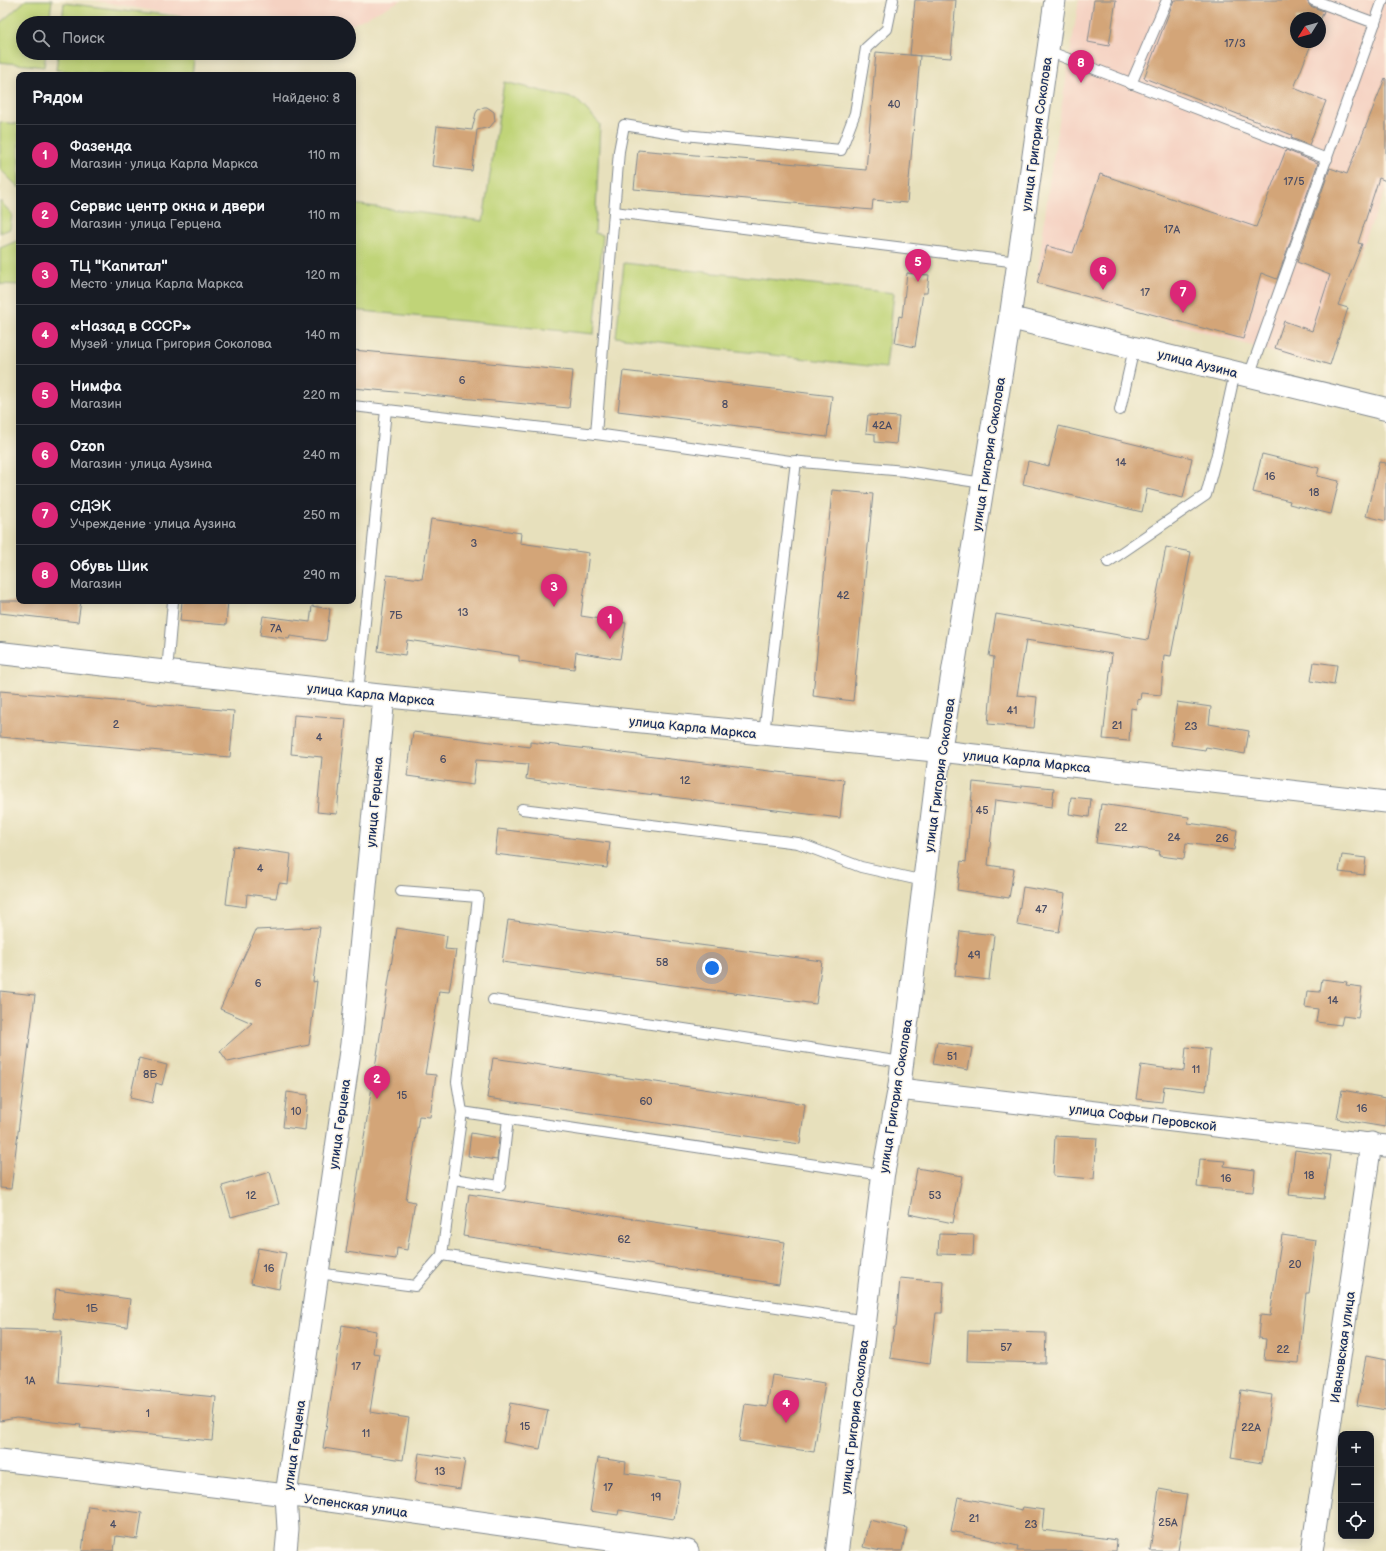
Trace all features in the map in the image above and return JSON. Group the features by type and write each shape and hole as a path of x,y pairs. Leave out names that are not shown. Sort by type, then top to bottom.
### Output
{"main road":[{"name":"улица Аузина","path":"1010,318 1386,408"},
{"name":"улица Григория Соколова","path":"837,1551 866,1321 882,1175 899,1089 940,751 1010,318"},
{"name":"улица Карла Маркса","path":"0,653 384,696 940,751"}],"street":[{"name":"улица Григория Соколова","path":"1010,318 1055,0"},
{"name":"улица Герцена","path":"286,1551 288,1529 286,1495 351,1044 384,696"},
{"name":"улица Карла Маркса","path":"940,751 1386,802"},
{"name":"улица Софьи Перовской","path":"899,1089 1379,1144"},
{"name":"Ивановская улица","path":"1312,1551 1379,1144"},
{"name":"Успенская улица","path":"0,1460 286,1495 688,1551"}],"lane":[{"path":"596,434 619,151 624,125 684,135 841,150 855,113 866,48 887,29 893,0"},
{"path":"1131,84 1167,0"},
{"path":"1314,0 1375,24"},
{"path":"1108,562 1206,495 1242,374 1326,159 1383,0"},
{"path":"1048,51 1326,159"},
{"path":"614,212 1018,262"},
{"path":"1120,410 1134,348"},
{"path":"356,406 596,434 796,461 905,471 983,483"},
{"path":"358,693 386,410"},
{"path":"764,734 796,461"},
{"path":"167,672 173,604"},
{"path":"522,809 798,843 861,866 924,881"},
{"path":"318,1272 415,1286 442,1255 462,1112 457,1082 478,897 401,891"},
{"path":"493,1000 902,1062"},
{"path":"462,1112 882,1175"},
{"path":"452,1179 500,1186 508,1119"},
{"path":"442,1255 866,1321"}],"shaded area":[{"path":"92,0 402,0 356,23 356,16 182,16"},
{"path":"1079,0 1386,0 1386,190 1312,364 1037,282 1049,183"}],"green space":[{"path":"26,0 52,0 50,16 16,16 16,60 45,60 44,67 0,62 0,23"},
{"path":"64,3 174,16 63,16"},
{"path":"57,60 194,60 192,72 72,72 56,70"},
{"path":"504,82 576,99 600,124 595,233 603,235 594,334 356,310 356,204 483,221"},
{"path":"0,122 16,124 16,185 0,169"},
{"path":"0,201 12,214 10,229 0,233"},
{"path":"16,241 16,285 0,284 0,248"},
{"path":"624,263 894,293 886,368 616,337"}],"building":[{"path":"915,0 956,0 951,58 910,55"},
{"path":"1094,0 1116,0 1109,46 1088,42"},
{"path":"1174,0 1307,0 1310,6 1324,11 1290,12 1290,48 1310,48 1294,88 1326,101 1309,145 1291,138 1292,135 1144,78"},
{"path":"876,52 920,56 907,203 873,200 872,210 634,189 638,150 866,170"},
{"path":"1385,78 1386,181 1379,178 1358,243 1362,244 1338,305 1348,308 1330,365 1275,348 1284,321 1312,331 1330,275 1297,262 1330,168 1347,174"},
{"path":"484,107 487,107 494,112 495,121 490,127 477,130 472,171 432,166 437,126 472,130 476,113"},
{"path":"1286,150 1318,163 1277,279 1261,273 1243,339 1037,283 1047,246 1073,253 1100,174 1256,227"},
{"path":"907,273 929,275 927,293 923,293 915,347 895,343 899,316 902,317"},
{"path":"356,350 573,371 569,408 356,388"},
{"path":"623,371 832,396 827,437 618,411"},
{"path":"868,415 899,417 896,444 875,442 875,434 866,433"},
{"path":"1059,426 1192,458 1183,498 1147,489 1142,512 1023,484 1028,461 1049,466"},
{"path":"1262,454 1319,468 1317,476 1339,481 1331,514 1289,504 1290,501 1253,492"},
{"path":"1379,462 1386,463 1386,521 1366,516"},
{"path":"832,490 873,494 853,701 813,696"},
{"path":"431,519 521,533 520,543 589,553 581,616 626,623 620,659 576,652 574,669 519,661 519,656 407,640 405,655 378,651 387,575 422,579"},
{"path":"1166,547 1191,552 1171,656 1164,655 1161,695 1141,693 1140,700 1137,699 1136,709 1131,708 1129,741 1103,739 1112,654 1026,640 1017,695 1037,697 1034,728 988,724 994,657 989,656 996,614 1148,640"},
{"path":"0,601 16,601 16,604 81,604 78,622 0,613"},
{"path":"182,604 228,604 226,625 180,621"},
{"path":"312,606 330,609 326,641 290,636 289,639 260,635 263,616 310,622"},
{"path":"1314,662 1337,665 1334,685 1311,681"},
{"path":"0,691 234,711 230,757 0,737"},
{"path":"1177,702 1211,707 1209,724 1249,731 1245,754 1206,747 1205,750 1171,745"},
{"path":"294,715 346,719 337,814 317,812 322,757 291,754"},
{"path":"413,732 530,747 530,742 844,780 840,818 526,779 528,764 476,760 473,785 407,776"},
{"path":"973,782 1022,787 1022,785 1054,788 1052,807 995,800 988,865 1014,869 1009,898 957,890 961,861 966,862"},
{"path":"1071,797 1091,799 1089,817 1069,814"},
{"path":"1101,804 1189,817 1188,823 1237,830 1234,850 1186,843 1184,859 1159,856 1160,851 1096,843"},
{"path":"498,829 610,843 607,868 495,854"},
{"path":"233,846 291,854 288,884 279,883 276,898 247,894 246,907 226,904"},
{"path":"1342,855 1366,858 1364,875 1339,872"},
{"path":"1023,887 1065,894 1059,932 1017,925"},
{"path":"508,920 822,961 816,1004 502,962"},
{"path":"320,927 313,982 317,981 309,1045 228,1062 220,1051 252,1023 220,1009 256,930"},
{"path":"397,928 447,936 445,949 456,950 449,992 439,991 425,1074 436,1075 430,1117 419,1116 406,1200 415,1202 407,1250 397,1248 396,1259 346,1252"},
{"path":"960,931 994,935 989,980 955,976"},
{"path":"1322,979 1347,982 1346,985 1362,987 1358,1018 1343,1016 1341,1025 1316,1022 1318,1009 1305,1007 1307,991 1320,992"},
{"path":"0,991 35,995 11,1189 0,1188"},
{"path":"937,1042 972,1048 968,1070 933,1064"},
{"path":"1186,1047 1210,1049 1206,1091 1164,1086 1162,1102 1136,1099 1141,1065 1184,1071"},
{"path":"139,1058 167,1065 162,1085 156,1083 152,1103 130,1098"},
{"path":"493,1058 805,1104 800,1144 487,1098"},
{"path":"1342,1090 1386,1098 1385,1127 1337,1119"},
{"path":"287,1092 308,1095 305,1130 283,1127"},
{"path":"471,1133 499,1138 497,1160 468,1156"},
{"path":"1055,1136 1097,1138 1094,1179 1053,1176"},
{"path":"1295,1150 1330,1155 1324,1199 1289,1195"},
{"path":"1200,1159 1225,1161 1224,1166 1255,1170 1253,1192 1197,1187"},
{"path":"917,1168 962,1176 953,1223 909,1214"},
{"path":"270,1172 279,1204 231,1217 222,1186"},
{"path":"469,1194 785,1242 779,1284 463,1236"},
{"path":"939,1234 974,1235 973,1255 938,1254"},
{"path":"1282,1235 1316,1240 1309,1293 1306,1293 1299,1363 1264,1360 1266,1339 1258,1338 1260,1315 1270,1316"},
{"path":"258,1248 286,1253 279,1289 251,1283"},
{"path":"900,1278 944,1282 942,1313 936,1313 930,1364 890,1358 894,1327 896,1327"},
{"path":"56,1289 130,1299 127,1327 53,1318"},
{"path":"342,1325 376,1331 373,1353 379,1354 370,1412 409,1418 403,1460 323,1448"},
{"path":"0,1329 62,1331 59,1382 216,1397 212,1441 80,1428 81,1425 16,1418 0,1421"},
{"path":"968,1331 1046,1333 1045,1363 967,1361"},
{"path":"1366,1356 1386,1360 1386,1410 1357,1405"},
{"path":"772,1375 825,1383 814,1452 739,1441 745,1404 767,1407"},
{"path":"1241,1390 1272,1395 1262,1463 1231,1458"},
{"path":"510,1403 548,1410 540,1449 503,1442"},
{"path":"419,1453 465,1460 460,1489 415,1482"},
{"path":"598,1458 626,1462 625,1473 680,1481 674,1519 619,1510 618,1515 590,1511"},
{"path":"1159,1489 1187,1494 1178,1551 1150,1551"},
{"path":"958,1497 1022,1510 1023,1507 1044,1510 1042,1530 1117,1540 1116,1551 1017,1551 1018,1546 951,1531"},
{"path":"88,1506 142,1513 138,1539 116,1536 114,1551 82,1551"},
{"path":"869,1520 907,1528 902,1551 881,1551 863,1547"}],"place":[{"name":"Обувь Шик","path":"1081,83"},
{"name":"Нимфа","path":"918,282"},
{"name":"Ozon","path":"1103,290"},
{"name":"СДЭК","path":"1183,313"},
{"name":"ТЦ \"Капитал\"","path":"554,607"},
{"name":"Фазенда","path":"610,639"},
{"name":"Сервис центр окна и двери","path":"377,1099"},
{"name":"«Назад в СССР»","path":"786,1423"}]}
